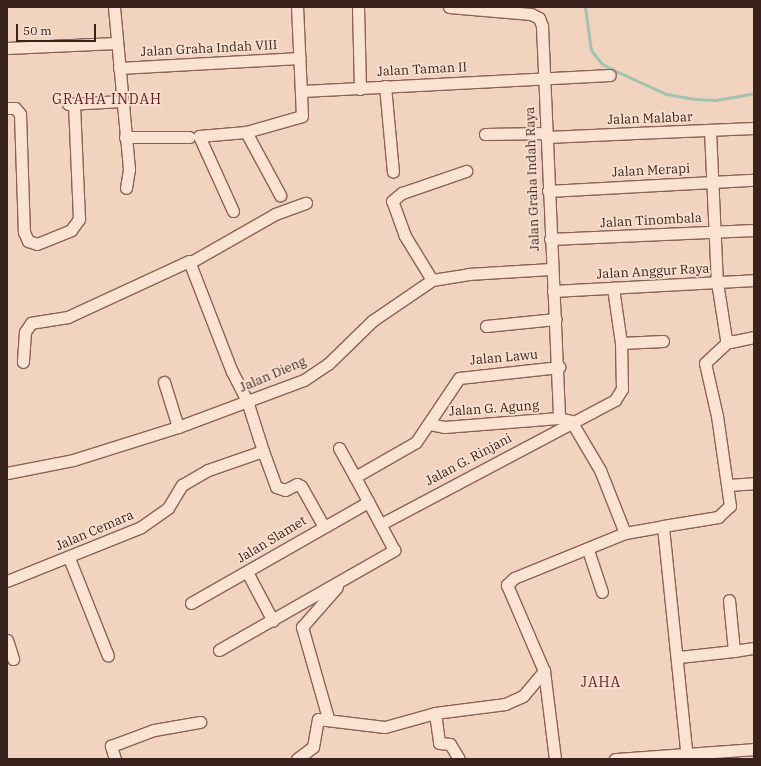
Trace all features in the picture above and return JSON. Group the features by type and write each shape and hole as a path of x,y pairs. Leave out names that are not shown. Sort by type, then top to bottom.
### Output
{"street":[{"path":"114,7 116,43 129,169 126,188"},
{"path":"125,137 194,136 246,132 302,116 303,91 297,7"},
{"path":"358,7 360,89"},
{"name":"Jalan Graha Indah Raya","path":"449,7 531,14 539,18 546,135 551,269 556,319 559,418"},
{"path":"7,48 116,43"},
{"name":"Jalan Graha Indah VIII","path":"119,68 300,58"},
{"name":"Jalan Taman II","path":"303,91 610,75"},
{"path":"385,86 393,172"},
{"path":"7,108 15,108 20,114 24,232 28,241 37,244 71,230 79,219 71,104 122,101"},
{"name":"Jalan Malabar","path":"485,134 546,135 754,128"},
{"path":"710,130 717,282 729,341"},
{"path":"246,132 280,195"},
{"path":"194,136 233,211"},
{"path":"432,280 405,236 392,201 402,193 466,171"},
{"name":"Jalan Merapi","path":"548,190 754,180"},
{"path":"24,362 25,332 31,323 68,316 183,261 191,262 275,214 306,203"},
{"name":"Jalan Tinombala","path":"550,239 754,230"},
{"path":"191,262 232,372 247,401 276,487 285,490 297,484 301,486 323,525"},
{"name":"Jalan Dieng","path":"7,473 73,460 178,427 304,380 328,364 372,322 432,280 468,274 551,269"},
{"name":"Jalan Anggur Raya","path":"553,291 754,280"},
{"name":"Jalan G. Rinjani","path":"381,524 572,421 615,400 622,389 621,343 613,288"},
{"path":"486,326 556,319"},
{"path":"555,759 544,672 507,585 514,578 588,550 625,533 723,515 730,506 728,485 705,363 729,341 754,338"},
{"path":"621,343 663,341"},
{"name":"Jalan Lawu","path":"430,424 459,378 558,367"},
{"path":"164,382 178,427"},
{"path":"559,418 572,421 600,470 625,533"},
{"name":"Jalan G. Agung","path":"430,424 444,427 559,418"},
{"path":"355,477 416,442 430,424"},
{"path":"219,650 273,621 394,550 339,448"},
{"name":"Jalan Cemara","path":"7,581 69,558 141,527 168,508 182,485 208,470 263,451"},
{"path":"728,485 754,483"},
{"name":"Jalan Slamet","path":"191,603 247,572 323,525 368,502"},
{"path":"662,526 679,657 687,756"},
{"path":"588,550 602,592"},
{"path":"69,558 108,656"},
{"path":"247,572 273,621"},
{"path":"328,718 302,627 344,579"},
{"path":"729,600 734,651"},
{"path":"7,640 13,659"},
{"path":"679,657 754,648"},
{"path":"297,759 313,748 318,719 328,718 378,728 436,713 505,704 524,696 544,672"},
{"path":"436,713 439,743 450,744 459,759"},
{"path":"115,759 111,746 154,730 200,722"},
{"path":"615,759 687,756 754,749"}],"waterway":[{"path":"585,7 591,50 602,64 666,94 695,99 716,100 754,93"}],"district":[{"name":"GRAHA INDAH","path":"107,99"},
{"name":"JAHA","path":"601,682"}]}
